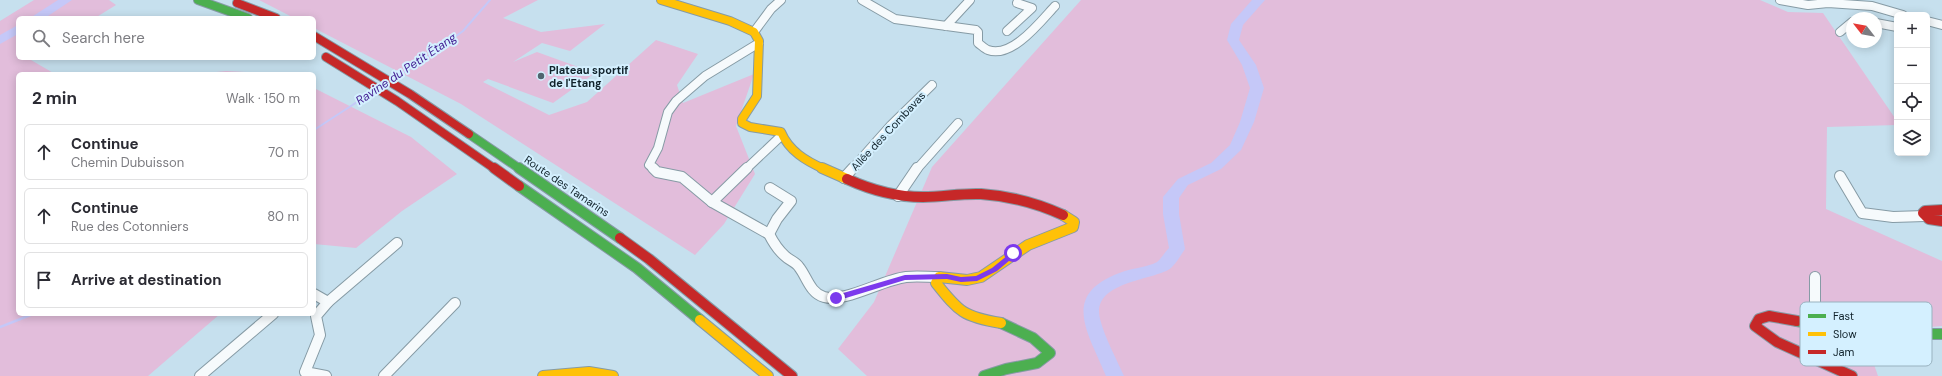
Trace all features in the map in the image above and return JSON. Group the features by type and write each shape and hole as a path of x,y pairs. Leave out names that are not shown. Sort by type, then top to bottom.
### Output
{"main road":[{"path":"198,0 242,16"},
{"path":"228,0 271,16"},
{"path":"661,0 669,4 695,9 754,32 759,43 757,96 742,119 742,123 750,127 774,129 781,132 781,136 796,154 844,178 868,188 898,196 927,198 971,194 1012,198 1057,211 1070,217 1074,222 1073,227 1061,230 1013,253 994,270 977,279 961,280 947,276 938,277 936,283 960,311 972,318 995,321 1018,330 1042,343 1050,353 1047,359 1041,363 1008,368 984,376"},
{"name":"Route des Tamarins","path":"316,37 367,66 570,202 649,259 792,376"},
{"path":"319,52 397,101 637,268 768,376"},
{"path":"1942,210 1925,211 1923,213 1928,219 1942,221"},
{"path":"1800,321 1769,316 1759,319 1755,326 1764,336 1800,353"},
{"path":"1833,366 1852,376"},
{"path":"543,376 594,371 608,373 613,376"}],"street":[{"path":"754,32 771,8 781,0"},
{"path":"862,0 895,19 976,30 978,32 978,43 985,49 1002,51 1014,47 1033,30 1055,6"},
{"path":"946,26 970,0"},
{"path":"1780,0 1808,5 1850,4 1872,6 1894,12"},
{"path":"1007,31 1032,8 1017,4"},
{"path":"1930,23 1942,25"},
{"path":"1015,24 1033,30"},
{"path":"1882,24 1894,26"},
{"path":"1840,32 1846,27"},
{"path":"759,43 705,76 676,100 668,112 658,148 649,165 657,172 682,177 712,202 769,234 773,243 785,256 799,266 813,290 823,297 836,298 846,296 905,277 938,277"},
{"name":"Allée des Combavas","path":"844,178 891,125 932,85"},
{"path":"898,196 916,168 958,122"},
{"path":"712,202 781,136"},
{"path":"1840,176 1862,213 1893,217 1925,216"},
{"path":"769,234 777,219 791,201 770,188"},
{"path":"326,376 303,374 320,335 316,316 328,302 397,243"},
{"path":"1815,277 1815,302"},
{"path":"316,295 328,302"},
{"path":"384,376 455,303"},
{"path":"200,376 271,316"}],"shaded area":[{"path":"34,0 109,0 116,5 98,16 16,16 16,60 31,60 52,72 16,72 16,316 218,316 148,376 0,376 0,21"},
{"path":"259,0 538,0 503,18 541,32 605,24 570,51 542,43 513,62 537,52 595,73 553,103 488,79 483,82 549,115 587,102 656,40 698,54 677,85 683,103 754,74 736,126 755,174 724,224 695,255 461,104 316,29 316,16 290,16"},
{"path":"1081,0 1760,0 1788,12 1823,13 1894,117 1894,125 1827,127 1826,209 1942,261 1942,326 1932,327 1932,302 1800,302 1800,366 1875,366 1878,376 867,376 838,349 874,302 932,167"},
{"path":"226,71 246,72 216,72"},
{"path":"316,89 411,137 457,174 402,211 356,248 316,244"}],"waterway":[{"path":"39,16 66,0"},
{"name":"Ravine du Petit Étang","path":"392,80 421,62 463,31 490,0"},
{"path":"1115,376 1091,318 1093,301 1103,288 1129,276 1163,266 1177,249 1171,214 1171,197 1183,182 1216,166 1236,147 1247,122 1257,88 1249,65 1233,40 1237,24 1259,0"},
{"path":"0,40 16,30"},
{"name":"Ravine du Petit Étang","path":"316,129 374,91"},
{"name":"Ravine du Petit Étang","path":"0,327 28,316"}],"traffic: fast":[{"path":"198,0 242,16"},
{"path":"469,134 620,238"},
{"path":"519,186 637,268 700,320"},
{"path":"984,376 1006,369 1037,363 1046,358 1050,353 1033,338 1001,323"},
{"path":"1932,334 1942,334"}],"traffic: slow":[{"path":"661,0 730,21 754,32 759,41 757,96 742,119 742,123 750,127 781,132 784,140 799,155 819,167 847,179"},
{"path":"1001,323 976,319 965,314 951,302 936,283 939,277 967,280 981,277 1009,256 1035,241 1073,227 1074,222 1063,215"},
{"path":"700,320 768,376"},
{"path":"543,376 589,372 613,376"}],"traffic: jam":[{"path":"237,3 271,16"},
{"path":"316,37 410,94 469,134"},
{"path":"326,57 397,101 519,186"},
{"path":"847,179 876,190 906,196 922,197 971,194 994,195 1030,202 1063,215"},
{"path":"1942,210 1925,211 1923,213 1929,219 1942,221"},
{"path":"620,238 649,259 792,376"},
{"path":"1797,321 1769,316 1759,319 1755,326 1777,342 1800,352"},
{"path":"1830,366 1852,376"}],"place":[{"name":"Plateau sportif de l'Etang","path":"541,76"}],"route":[{"path":"836,298 905,277 947,276 961,280 977,279 994,270 1013,253"}]}
